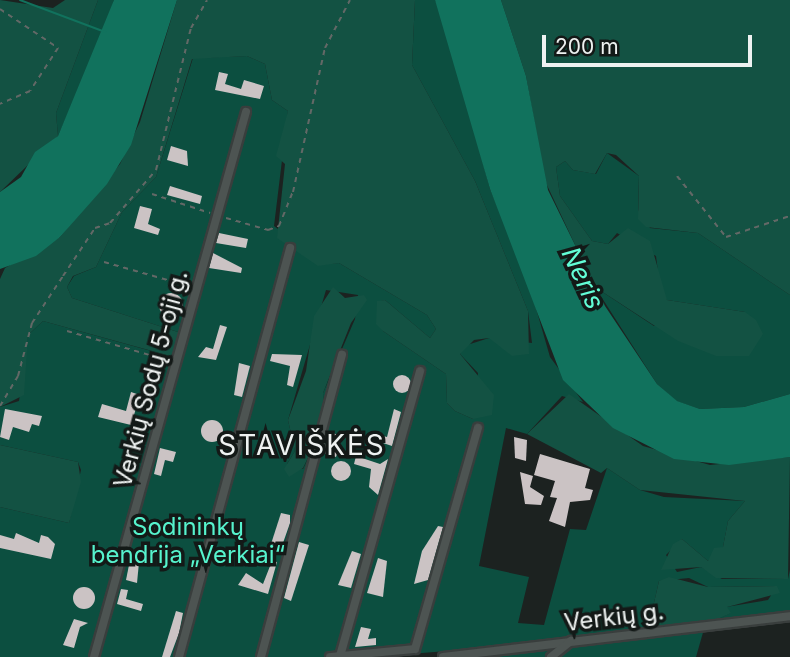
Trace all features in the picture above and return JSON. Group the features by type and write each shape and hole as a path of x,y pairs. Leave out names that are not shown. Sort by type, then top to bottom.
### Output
{"street":[{"name":"Verkių Sodų 5-oji g.","path":"94,657 246,112"},
{"path":"178,657 290,248"},
{"path":"261,657 342,355"},
{"path":"340,656 420,371"},
{"path":"330,657 415,649 478,428"},
{"name":"Verkių g.","path":"443,657 790,616"},
{"path":"551,657 571,641"}],"path":[{"path":"0,406 18,376 32,323 63,276 95,228 110,223 156,170 191,28 207,0"},
{"path":"268,230 279,226 293,192 325,48 350,0"},
{"path":"0,9 58,48 47,72 30,91 0,104"},
{"path":"677,176 726,237 790,216"},
{"path":"104,262 197,288"},
{"path":"67,331 177,363"}],"green space":[{"path":"98,0 114,0 111,16 58,136 56,113"},
{"name":"Sodininkų bendrija „Verkiai“","path":"415,0 435,0 445,22 490,189 527,277 550,357 583,402 562,396 527,434 506,428 479,566 529,577 518,623 544,625 570,529 586,530 607,468 640,490 664,497 745,501 728,521 723,547 708,561 682,539 666,555 677,572 701,567 722,579 788,579 790,570 790,611 716,620 730,613 726,607 768,600 777,586 708,587 689,578 659,581 648,629 371,657 0,657 0,507 69,523 81,470 78,462 0,445 0,407 19,401 28,335 43,321 173,357 181,333 72,298 67,287 74,276 96,267 122,212 156,177 193,58 247,56 265,64 272,100 288,111 274,226 325,264 339,263 427,315 436,329 430,338 385,300 377,302 383,331 446,374 447,403 455,411 473,419 478,373 460,354 464,346 489,338 532,343 528,311 475,181 412,65","holes":["326,290 358,295 355,319 323,393 324,425 303,469 287,464 295,451 288,420"]},
{"path":"607,153 639,176 638,210 650,228 698,233 790,295 790,394 744,407 700,409 676,401 657,384 595,287 654,326 745,312 667,300 661,295 656,256 617,233 608,244 592,241 560,196 556,167 565,161 573,170 596,174"},
{"path":"704,629 696,657 475,657"}],"shaded area":[{"path":"0,0 53,8 65,0 98,0 56,113 58,136 0,192"},
{"path":"177,0 415,0 412,65 475,181 528,311 529,354 512,356 489,338 474,340 460,354 494,395 492,415 473,419 455,411 447,403 446,374 376,324 377,301 385,300 430,338 436,329 427,315 339,263 318,266 277,238 285,164 276,156 288,111 272,100 265,64 247,56 192,59 156,177 122,212 96,267 73,276 67,287 72,298 181,333 174,357 43,321 28,335 24,395 0,407 0,279 5,268 60,237 120,164 140,122"},
{"path":"501,0 790,0 790,295 698,233 646,227 638,219 639,176 616,155 607,153 595,174 573,170 565,161 556,167 560,196 592,241 608,244 628,228 650,241 667,300 745,312 756,320 763,334 749,356 716,356 678,341 595,287 545,181 526,76"},
{"path":"333,287 345,298 364,295 367,300 351,323 323,393 324,425 303,468 289,477 284,469 295,451 288,420 306,371 314,316"},
{"path":"569,394 643,446 710,465 790,457 788,579 716,578 701,567 661,570 673,544 682,539 708,561 714,548 723,547 728,521 745,501 640,490 607,468 601,473 527,434"},
{"path":"0,445 78,462 81,482 69,523 0,507"},
{"path":"669,577 708,587 777,586 780,593 727,607 731,613 716,620 648,629 659,581"}],"water":[{"path":"114,0 177,0 131,145 107,184 60,237 36,256 0,269 0,192 21,177 35,152 58,136"},
{"name":"Neris","path":"435,0 501,0 526,76 548,190 605,306 657,384 677,401 700,409 744,407 790,394 790,457 729,465 674,459 613,428 563,380 490,189"}],"building":[{"path":"219,72 228,74 225,84 241,89 244,80 264,86 260,99 215,90"},
{"path":"171,146 187,151 188,166 167,160"},
{"path":"170,186 202,196 200,204 167,195"},
{"path":"140,206 152,209 148,224 160,229 158,235 134,228"},
{"path":"219,233 248,239 246,248 216,243"},
{"path":"213,253 242,268 241,273 209,268"},
{"path":"171,293 180,296 183,305 180,314 171,317 162,314 159,305 162,296"},
{"path":"220,325 227,327 216,360 198,357 206,347 213,349"},
{"path":"272,354 302,355 293,387 287,385 290,366 270,361"},
{"path":"239,363 250,366 242,397 234,395"},
{"path":"402,375 408,378 411,384 408,390 402,393 396,390 393,384 396,378"},
{"path":"131,392 140,395 131,425 98,417 102,404 126,411"},
{"path":"5,409 42,416 39,426 32,424 29,432 13,427 9,440 0,437"},
{"path":"394,409 401,412 392,446 374,440 376,434 387,437"},
{"path":"212,420 220,423 223,431 220,439 212,442 204,439 201,431 204,423"},
{"path":"329,432 342,436 336,457 323,453"},
{"path":"514,437 527,440 526,461 515,458"},
{"path":"160,448 176,452 173,462 165,460 161,476 154,474"},
{"path":"540,454 590,469 585,488 593,490 590,500 570,502 565,527 549,521 557,498 550,497 555,481 534,475"},
{"path":"356,456 380,464 388,459 378,495 369,487 371,469 354,464"},
{"path":"341,461 348,464 351,471 348,478 341,481 334,478 331,471 334,464"},
{"path":"520,472 533,476 530,487 544,496 541,505 525,504"},
{"path":"281,513 290,515 290,523 283,543 276,546 271,544"},
{"path":"438,526 443,527 428,580 414,584 422,551"},
{"path":"16,533 39,543 41,535 48,537 55,544 51,559 0,548 0,535 14,539"},
{"path":"299,542 309,545 291,601 284,598"},
{"path":"132,550 140,552 137,583 126,580"},
{"path":"352,551 361,554 351,588 338,585"},
{"path":"378,558 387,561 383,597 367,593"},
{"path":"272,561 277,562 268,594 238,585 246,573 263,584"},
{"path":"84,587 92,590 95,598 92,606 84,609 76,606 73,598 76,590"},
{"path":"121,589 128,590 126,599 143,604 141,611 117,604"},
{"path":"176,611 183,613 179,633 170,657 162,657"},
{"path":"74,619 88,623 80,627 74,648 63,645"},
{"path":"361,627 371,629 368,639 376,638 376,645 355,647"}],"waterway":[{"path":"20,0 105,32"}],"district":[{"name":"STAVIŠKĖS","path":"302,445"}]}
